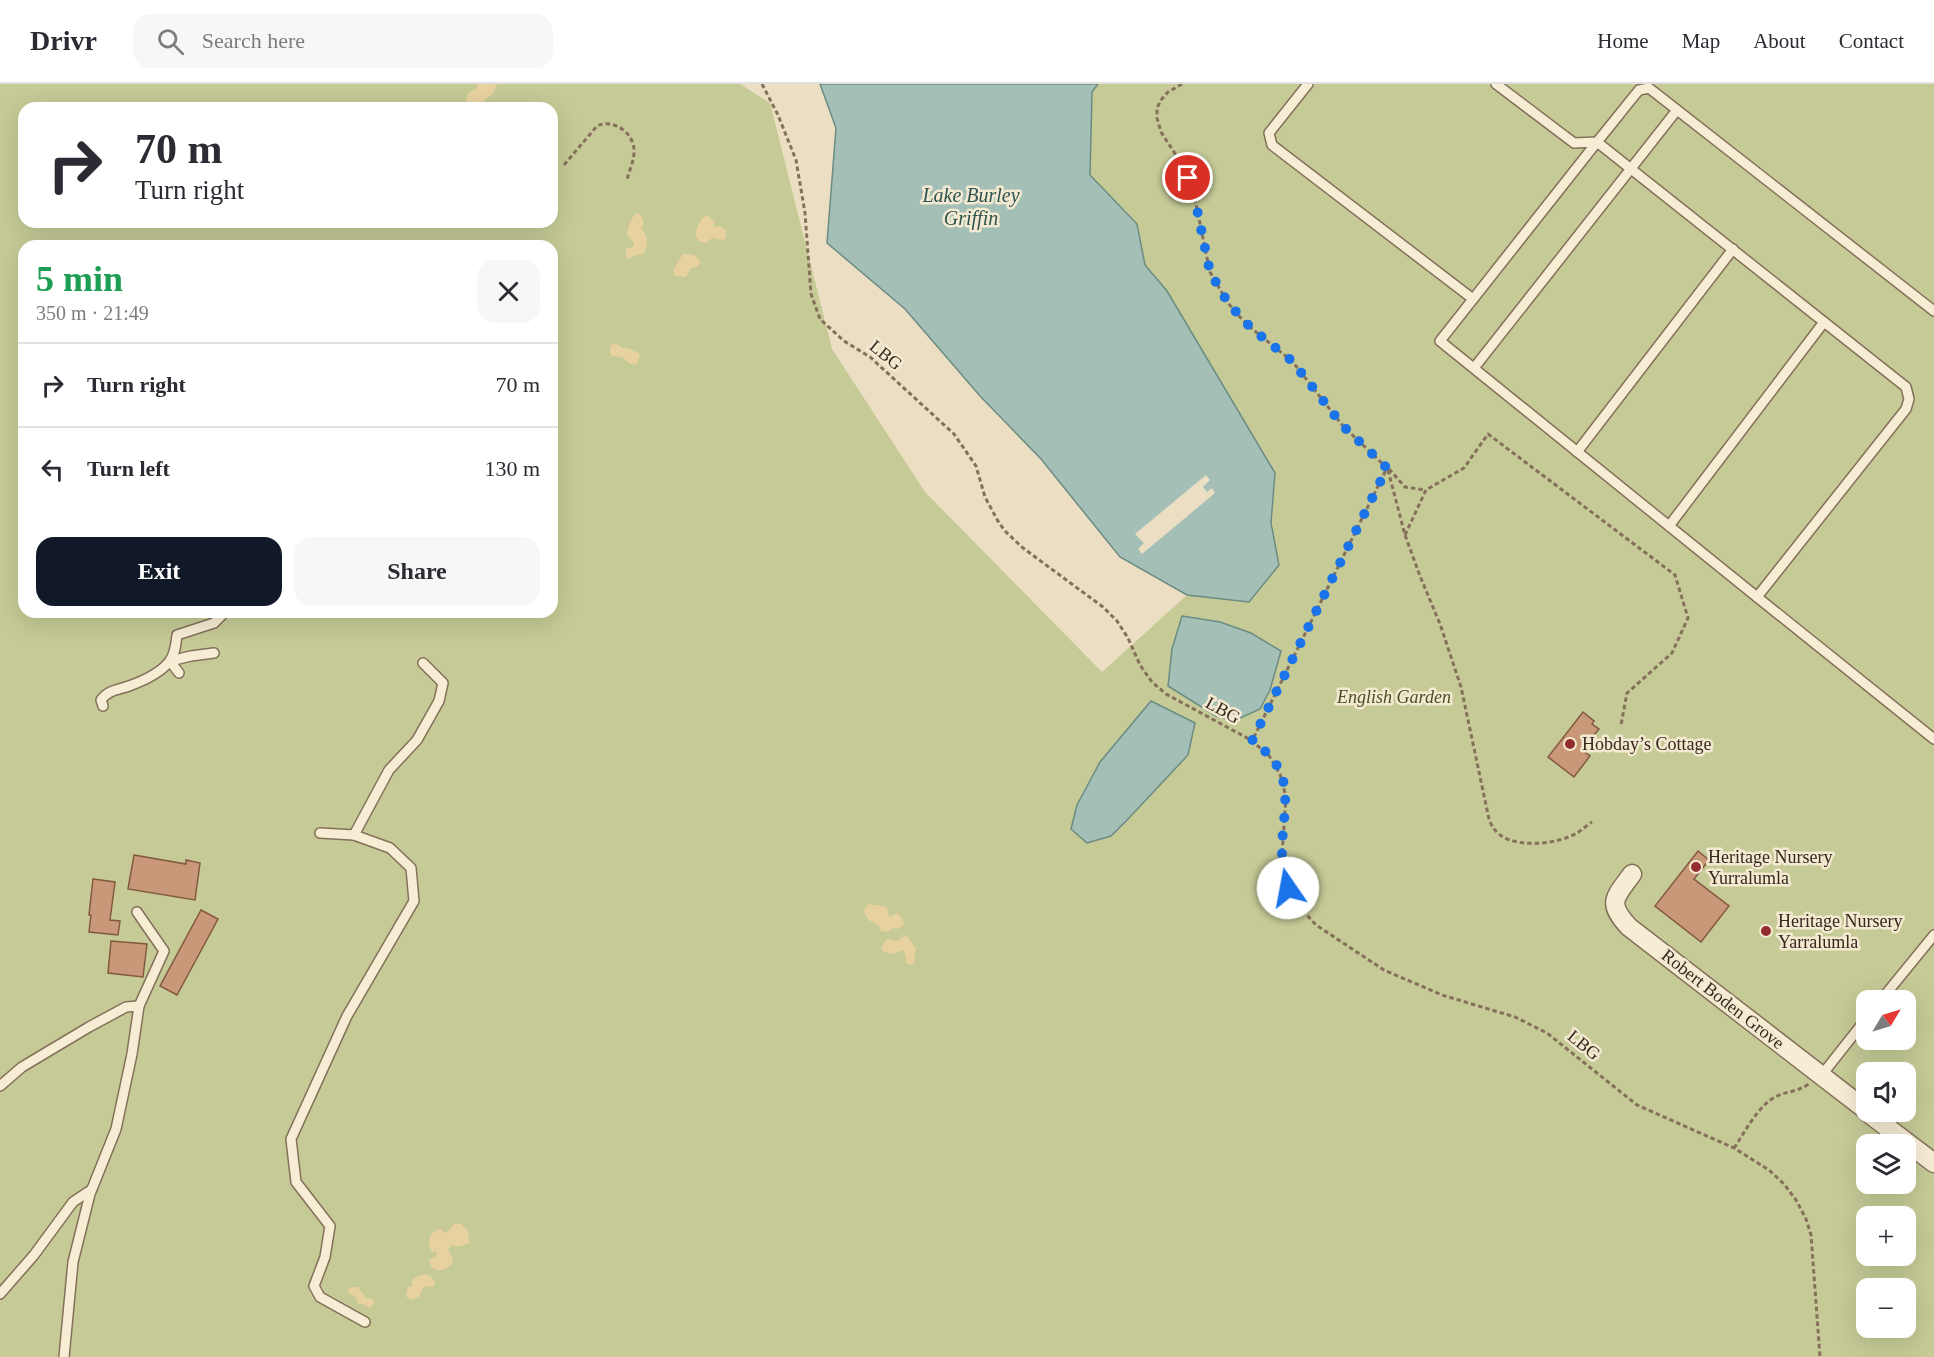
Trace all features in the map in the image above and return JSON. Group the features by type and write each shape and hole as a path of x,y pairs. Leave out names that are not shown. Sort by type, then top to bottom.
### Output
{"street":[{"name":"Robert Boden Grove","path":"1632,874 1615,898 1616,913 1629,927 1856,1103"},
{"name":"Robert Boden Grove","path":"1881,1122 1934,1163"}],"lane":[{"path":"1308,84 1269,133 1272,145 1473,299"},
{"path":"1496,84 1574,142 1597,142 1906,387 1909,399 1906,409 1757,597"},
{"path":"1934,311 1649,88 1639,90 1440,341 1934,739"},
{"path":"1474,368 1677,110"},
{"path":"1577,452 1732,249"},
{"path":"1669,526 1824,322"},
{"path":"170,662 175,650 177,635 214,623 219,618"},
{"path":"103,706 101,700 106,694 153,675 170,662 214,653"},
{"path":"170,662 179,674"},
{"path":"354,835 389,770 417,740 439,701 443,684 423,663"},
{"path":"320,832 354,835 390,848 411,868 414,901 347,1016 291,1139 296,1182 330,1226 325,1257 314,1286 320,1298 365,1322"},
{"path":"64,1357 73,1262 91,1190 116,1129 132,1054 139,1006 164,951 137,912"},
{"path":"1889,990 1934,934"},
{"path":"0,1086 22,1067 89,1027 126,1007 139,1006"},
{"path":"1821,1076 1856,1032"},
{"path":"0,1294 34,1255 73,1202 91,1190"}],"path":[{"name":"LBG","path":"762,84 778,115 796,160 805,213 811,294 820,319 844,341 870,357 954,434 976,466 985,497 1006,532 1023,548 1103,607 1117,621 1128,638 1140,665 1152,681 1166,694 1252,741 1268,754 1281,774 1286,797 1283,872 1295,902 1316,925 1384,970 1442,995 1515,1017 1547,1033 1637,1105 1734,1148 1769,1170 1784,1184 1806,1219 1811,1235 1820,1357"},
{"path":"1182,84 1168,92 1161,100 1156,118 1161,132 1183,166 1193,190 1210,272 1228,303 1251,328 1292,361 1343,426 1405,487 1426,490"},
{"path":"564,165 597,126 612,124 620,128 633,142 634,152 627,180"},
{"path":"1405,535 1426,490 1464,468 1488,434 1675,575 1688,618 1672,653 1627,693 1621,725"},
{"path":"1252,741 1387,468"},
{"path":"1387,468 1405,535 1440,624 1461,687 1488,819 1492,827 1499,835 1509,840 1546,843 1576,834 1592,822"},
{"path":"1734,1148 1767,1102 1779,1094 1792,1093 1803,1088 1821,1076"}],"green space":[{"name":"English Garden","path":"0,84 740,84 770,103 832,349 925,492 1102,672 1187,595 1249,602 1279,565 1271,523 1275,473 1167,291 1145,265 1137,224 1090,175 1092,92 1098,84 1934,84 1934,1357 0,1357"}],"sand":[{"path":"477,84 497,84 493,94 484,100 485,102 467,102 468,93 477,88"},
{"path":"637,213 641,215 644,222 641,228 647,244 643,254 628,259 626,249 633,247 634,243 627,232 631,220"},
{"path":"707,215 714,221 714,227 720,226 726,231 726,238 723,240 712,238 706,243 699,241 696,237 697,228"},
{"path":"683,254 694,255 701,262 697,267 690,269 686,277 675,276 673,270"},
{"path":"615,343 640,354 637,365 630,364 622,357 613,356 610,353 610,346"},
{"path":"868,904 887,907 889,917 897,913 904,925 887,932 881,931 879,926 866,917 864,910"},
{"path":"907,936 916,948 914,963 911,965 907,964 904,950 894,954 884,952 881,947 887,939 898,941"},
{"path":"454,1224 461,1224 465,1228 469,1235 469,1243 459,1247 452,1245 448,1249 453,1259 452,1264 445,1269 435,1270 429,1260 437,1253 432,1252 430,1247 431,1235 440,1229 446,1233"},
{"path":"425,1274 430,1276 435,1285 424,1286 419,1297 410,1300 406,1296 408,1287 412,1286 412,1280"},
{"path":"358,1287 366,1298 373,1299 374,1304 370,1308 358,1304 356,1297 348,1293 349,1288"}],"water":[{"name":"Lake Burley Griffin","path":"820,84 1098,84 1092,92 1090,175 1137,224 1145,265 1167,291 1275,473 1271,523 1279,565 1249,602 1187,595 1120,557 1041,459 980,396 905,309 827,243 836,128"},
{"path":"1182,616 1220,622 1251,633 1281,651 1270,690 1260,709 1234,721 1216,716 1168,686 1172,649"},
{"path":"1151,701 1195,723 1188,755 1111,836 1087,843 1071,829 1077,805 1100,762"}],"pier":[{"path":"1206,475 1210,480 1203,487 1207,492 1212,488 1215,493 1142,554 1138,549 1144,543 1135,534"}],"building":[{"name":"Hobday’s Cottage","path":"1583,712 1594,721 1592,724 1599,729 1582,750 1590,756 1574,777 1548,757"},
{"path":"1698,851 1709,860 1694,879 1729,906 1701,942 1655,906"},
{"path":"134,855 186,864 186,860 200,863 195,900 128,889"},
{"path":"93,879 115,882 110,920 120,921 118,935 89,932"},
{"path":"201,910 218,919 177,995 160,986"},
{"path":"111,941 147,944 143,977 108,973"}],"place":[{"name":"Hobday’s Cottage","path":"1570,744"},
{"name":"Heritage Nursery Yurralumla","path":"1696,867"},
{"name":"Heritage Nursery Yarralumla","path":"1766,931"}],"route":[{"path":"1188,178 1199,215 1210,272 1228,303 1251,328 1292,361 1343,426 1387,468 1252,741 1275,763 1284,785 1286,797 1282,855 1283,872 1288,888"}]}
